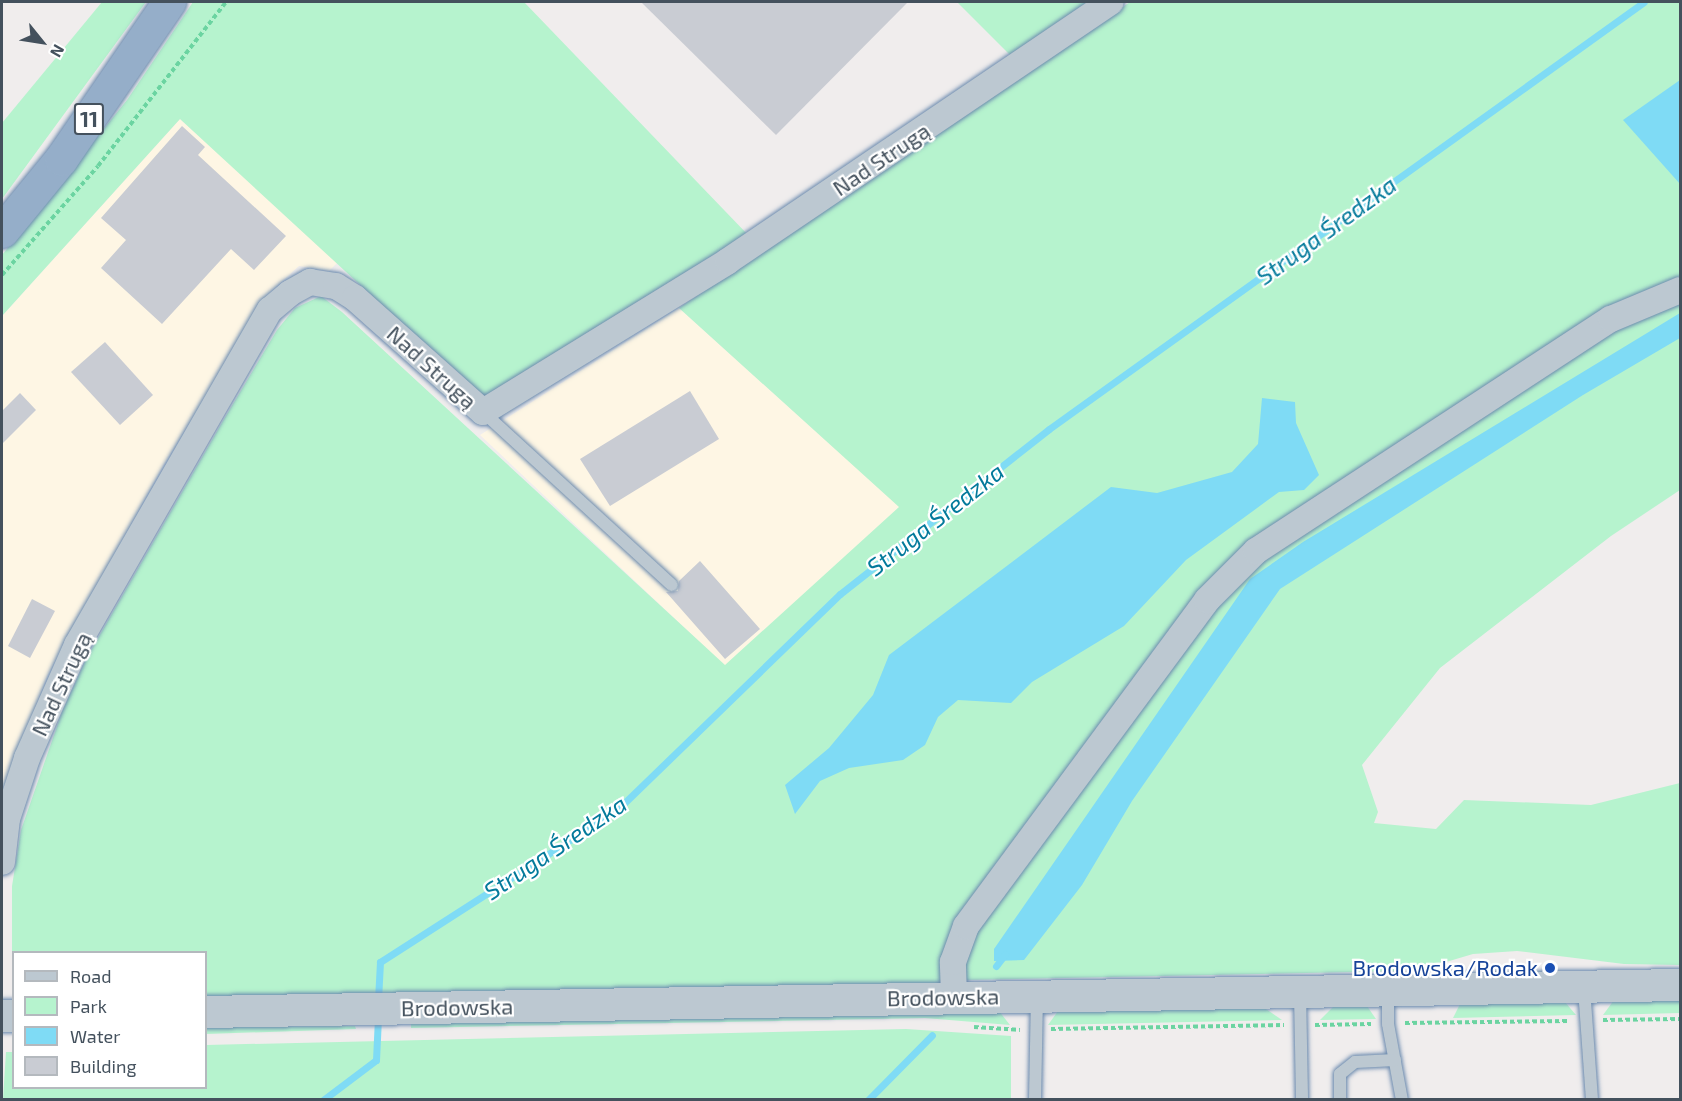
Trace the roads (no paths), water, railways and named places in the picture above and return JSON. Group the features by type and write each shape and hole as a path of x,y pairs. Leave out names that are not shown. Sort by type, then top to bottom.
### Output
{"highway":[{"name":"11","path":"2,231 61,159 169,2"}],"street":[{"name":"Nad Strugą","path":"2,862 7,819 27,758 77,645 270,310 310,282 336,286 355,298 483,412 728,261 1111,2"},
{"path":"949,996 953,962 966,926 1207,600 1256,551 1611,319 1680,290"},
{"name":"Brodowska","path":"207,1012 949,996 1680,985"}],"lane":[{"path":"483,412 672,585"},
{"path":"1584,987 1592,1100"},
{"path":"1388,990 1388,1024 1402,1100"},
{"path":"1300,991 1303,1025 1302,1100"},
{"path":"1026,995 1036,1029 1035,1100"},
{"path":"1340,1100 1340,1074 1355,1062 1395,1060"}],"water":[{"path":"1680,80 1680,184 1623,120"},
{"path":"1680,313 1680,338 1583,395 1280,589 1132,801 1082,885 1024,960 994,961 994,949 1250,579 1303,542"},
{"path":"1262,398 1295,402 1296,423 1319,475 1304,490 1279,492 1186,560 1124,626 1032,682 1011,703 958,700 938,717 925,745 903,760 849,768 820,781 795,814 785,785 829,748 873,695 889,655 1111,487 1157,493 1232,472 1258,444"}],"waterway":[{"name":"Struga Średzka","path":"378,1000 380,962 617,810 840,594 1049,429 1644,2"},
{"path":"996,966 1005,954"},
{"name":"Struga Średzka","path":"323,1100 376,1060 378,1017"},
{"path":"868,1100 932,1035"}],"place":[{"name":"Brodowska/Rodak","path":"1550,968"}]}
